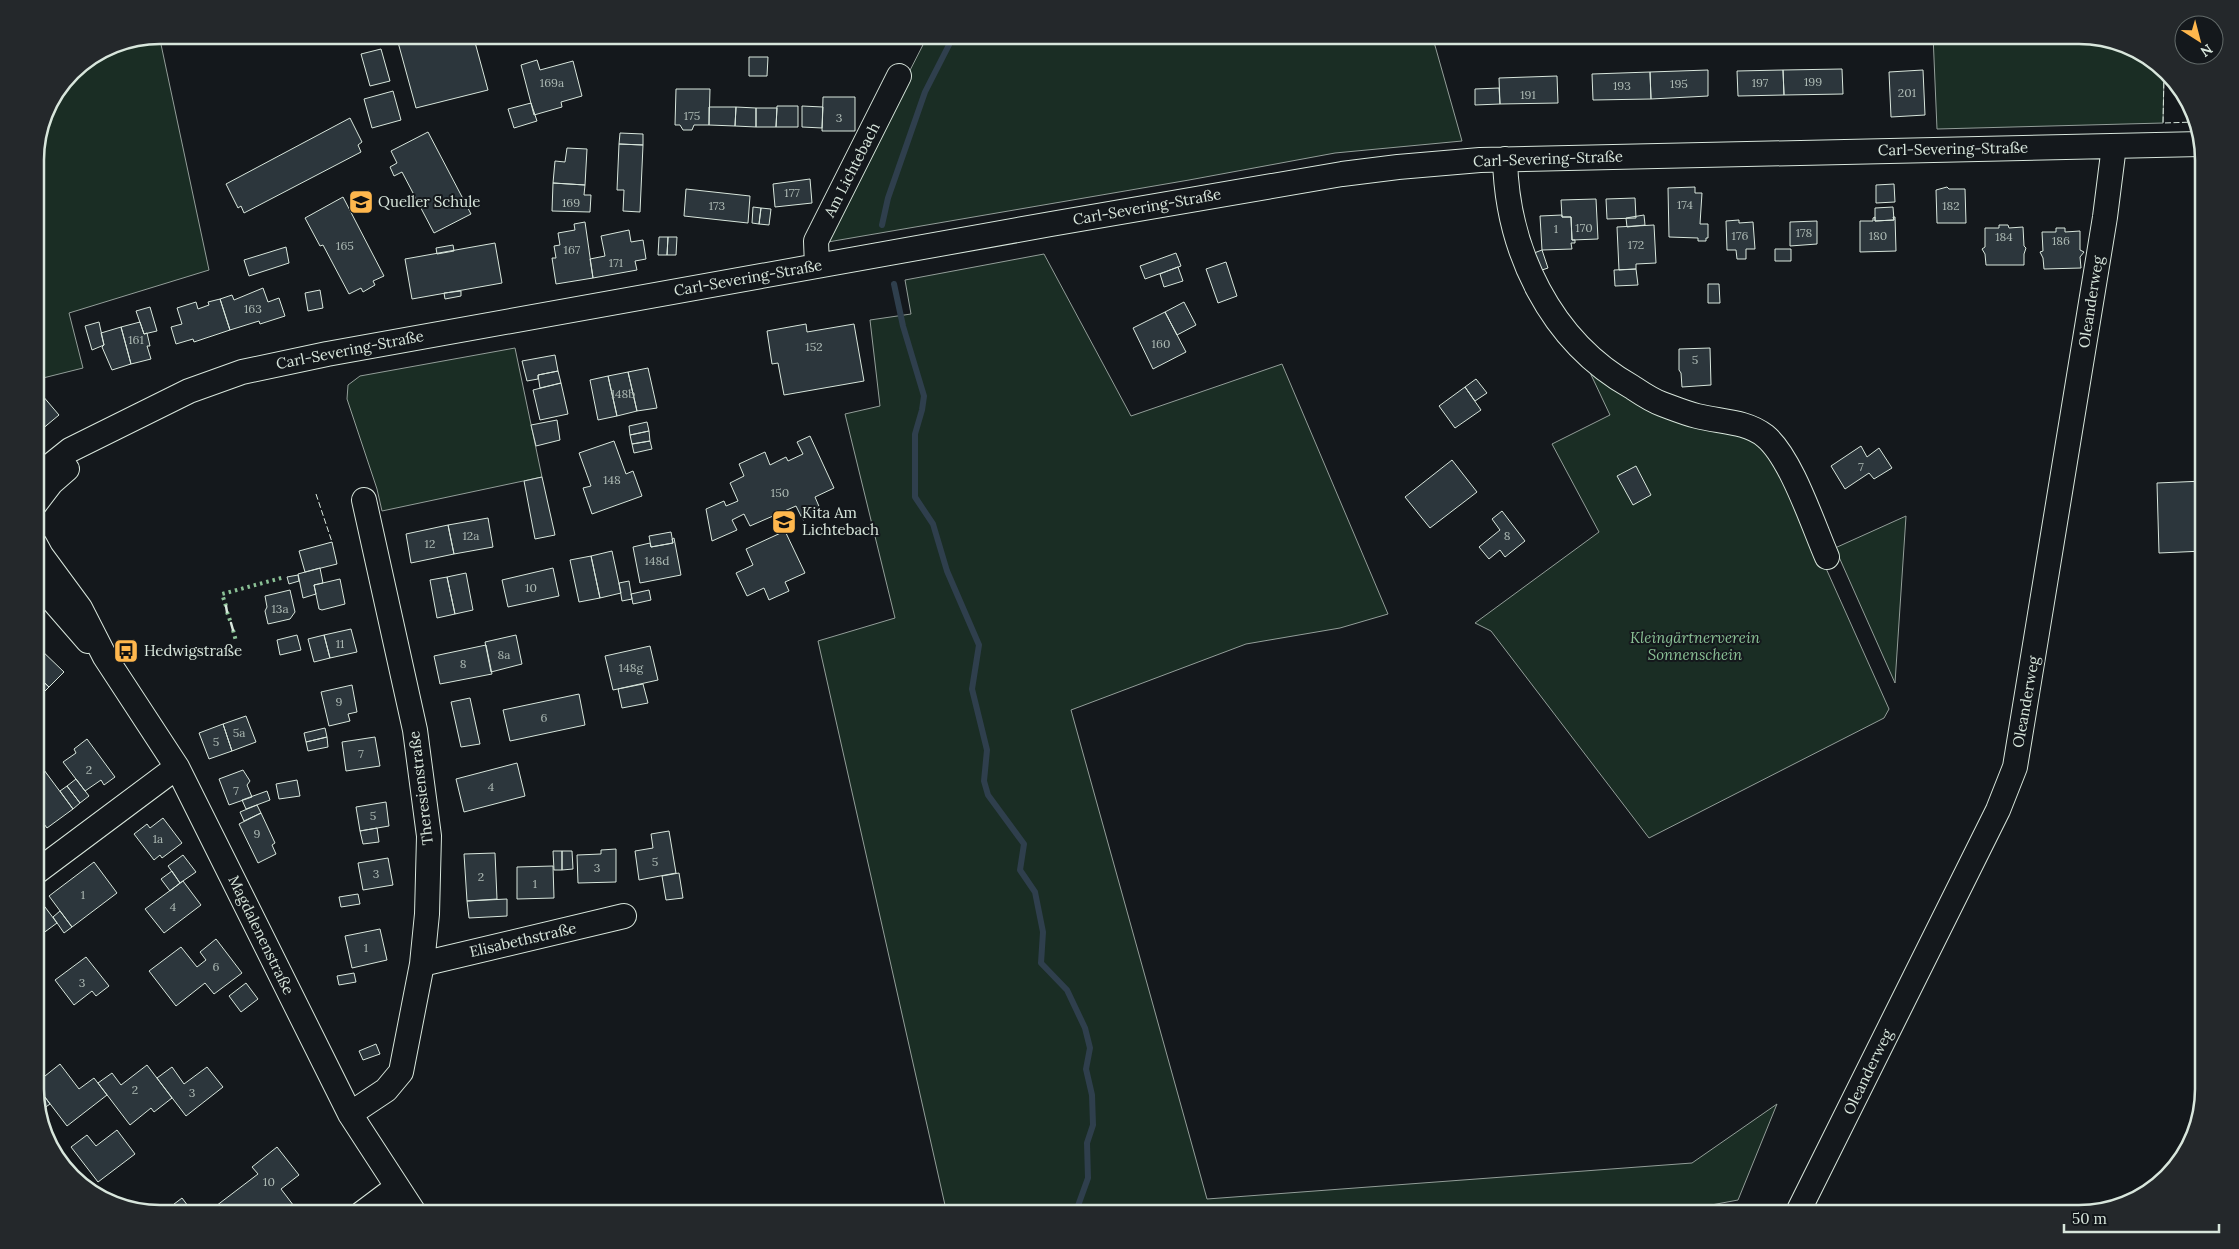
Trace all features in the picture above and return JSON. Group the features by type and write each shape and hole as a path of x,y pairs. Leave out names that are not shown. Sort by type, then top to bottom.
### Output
{"street":[{"name":"Am Lichtebach","path":"817,266 816,241 899,76"},
{"name":"Carl-Severing-Straße","path":"44,471 70,450 188,391 260,368 328,354 817,266 1342,174 1445,162 1505,159 2194,144"},
{"name":"Oleanderweg","path":"1802,1205 1998,810 2015,767 2104,226 2114,146"},
{"path":"1505,159 1509,208 1520,248 1538,290 1573,340 1606,370 1657,402 1696,416 1749,426 1764,435 1782,455 1828,556"},
{"name":"Carl-Severing-Straße","path":"44,492 51,483 115,427"},
{"name":"Theresienstraße","path":"350,1114 386,1090 395,1082 401,1072 422,964 428,914 429,836 415,730 364,500"},
{"name":"Magdalenenstraße","path":"44,559 80,608 105,657 178,767 350,1114 409,1205"},
{"name":"Magdalenenstraße","path":"44,591 73,626 105,657"},
{"path":"44,866 178,767"},
{"name":"Elisabethstraße","path":"422,964 624,916"},
{"path":"373,1205 396,1187"}],"green space":[{"path":"161,44 209,270 69,313 83,368 44,378 44,152 48,130 63,95 95,63 123,50 137,46"},
{"path":"923,44 1435,44 1462,141 1335,153 822,243"},
{"path":"1933,44 2094,45 2109,48 2137,59 2164,81 2163,123 1937,129"},
{"path":"1044,254 1131,416 1282,364 1388,614 1340,628 1246,644 1071,710 1207,1199 1692,1163 1777,1104 1738,1200 1711,1205 945,1205 818,641 895,618 845,414 880,406 870,320 911,314 905,280"},
{"path":"515,348 542,477 382,511 377,489 347,399 348,385 360,376"},
{"name":"Kleingärtnerverein Sonnenschein","path":"1585,362 1759,441 1786,479 1889,709 1884,718 1649,838 1491,631 1475,623 1599,532 1552,444 1610,415"},
{"path":"1906,516 1895,683 1835,548"}],"building":[{"path":"398,44 475,44 488,90 416,108"},
{"path":"381,49 390,81 370,86 361,54"},
{"path":"749,57 768,57 767,76 749,76"},
{"path":"537,60 540,70 573,61 582,96 561,102 562,107 534,115 521,65"},
{"path":"1842,69 1843,94 1784,95 1783,70"},
{"path":"1708,70 1708,96 1651,99 1650,72"},
{"path":"1783,70 1784,95 1738,96 1737,71"},
{"path":"1923,70 1925,115 1891,117 1889,72"},
{"path":"1650,72 1651,99 1593,100 1592,74"},
{"path":"1557,76 1558,103 1500,104 1499,78"},
{"path":"1499,88 1500,104 1475,105 1475,89"},
{"path":"676,89 710,89 709,125 694,125 692,130 683,130 680,125 675,125"},
{"path":"393,91 401,120 372,128 364,99"},
{"path":"823,97 855,97 855,131 822,131"},
{"path":"531,103 537,121 514,128 508,109"},
{"path":"777,106 798,106 798,127 776,127"},
{"path":"802,106 823,107 822,128 802,127"},
{"path":"709,107 736,107 735,126 709,125"},
{"path":"736,107 756,108 756,127 735,126"},
{"path":"756,108 777,108 776,127 756,127"},
{"path":"350,118 362,142 358,145 361,152 244,213 241,206 238,208 226,184"},
{"path":"428,132 471,214 434,233 402,172 394,176 390,167 397,163 391,151"},
{"path":"620,133 643,134 643,145 619,144"},
{"path":"619,144 643,145 640,212 623,211 624,190 617,190"},
{"path":"567,148 587,149 585,185 553,183 555,161 565,162"},
{"path":"810,179 812,203 775,207 773,184"},
{"path":"553,183 585,185 584,195 591,195 590,212 552,211"},
{"path":"1894,184 1895,202 1876,203 1876,185"},
{"path":"1695,187 1695,193 1702,193 1700,224 1708,224 1708,238 1706,238 1706,241 1698,241 1698,238 1669,237 1668,188"},
{"path":"1947,187 1949,189 1965,189 1966,223 1937,223 1936,190"},
{"path":"686,189 750,196 748,223 684,216"},
{"path":"343,197 384,276 373,281 375,285 363,292 361,288 349,294 323,245 320,246 305,218"},
{"path":"1635,198 1636,218 1607,219 1606,199"},
{"path":"1596,199 1598,239 1572,240 1571,217 1562,217 1561,200"},
{"path":"753,207 761,208 759,224 752,223"},
{"path":"1893,207 1894,220 1875,221 1875,208"},
{"path":"761,208 771,209 769,225 759,224"},
{"path":"1562,215 1562,217 1571,217 1572,240 1575,240 1575,243 1571,243 1572,249 1542,250 1540,216"},
{"path":"1644,215 1645,225 1627,227 1626,218"},
{"path":"1875,217 1875,221 1894,220 1893,217 1895,217 1896,251 1860,252 1860,221 1873,221"},
{"path":"1739,220 1739,223 1753,222 1755,249 1746,249 1746,259 1737,259 1736,250 1727,250 1726,221"},
{"path":"1817,221 1817,244 1790,246 1790,222"},
{"path":"585,222 593,278 556,284 552,258 556,258 554,246 560,245 558,233 575,230 574,224"},
{"path":"1654,225 1656,263 1636,264 1636,269 1619,270 1617,227"},
{"path":"1999,225 2008,225 2009,228 2023,227 2024,246 2026,248 2024,265 1986,265 1985,254 1982,249 1985,247 1985,228 1999,228"},
{"path":"2056,228 2065,228 2065,232 2080,231 2080,250 2084,252 2080,257 2081,268 2044,269 2043,258 2040,252 2043,251 2042,232 2056,232"},
{"path":"629,230 631,242 643,240 646,259 635,261 637,270 593,278 590,259 605,256 601,236"},
{"path":"659,237 668,237 667,255 658,255"},
{"path":"668,237 677,237 676,255 667,255"},
{"path":"495,243 502,283 412,299 405,259"},
{"path":"453,245 454,251 437,254 436,248"},
{"path":"286,247 289,263 249,276 244,260"},
{"path":"1775,249 1791,249 1791,261 1775,261"},
{"path":"1542,250 1548,268 1539,271 1534,253"},
{"path":"1176,253 1181,266 1145,279 1140,266"},
{"path":"1226,262 1237,296 1218,303 1206,269"},
{"path":"1178,267 1183,281 1164,287 1160,274"},
{"path":"1636,269 1638,285 1615,286 1614,270"},
{"path":"1708,284 1719,284 1720,303 1708,303"},
{"path":"263,288 268,302 279,298 285,316 260,324 259,321 230,330 220,299 232,295 234,300"},
{"path":"320,290 323,308 308,311 305,293"},
{"path":"461,291 461,296 445,299 444,293"},
{"path":"220,299 230,330 194,342 193,339 176,344 171,327 182,324 177,308 196,302 198,309 209,305 208,302"},
{"path":"1184,302 1196,325 1177,335 1165,312"},
{"path":"150,307 157,331 144,334 136,311"},
{"path":"1165,312 1186,352 1153,369 1133,328"},
{"path":"99,322 104,345 92,350 85,326"},
{"path":"140,322 144,334 147,333 150,346 147,346 151,359 131,364 121,327"},
{"path":"806,324 807,332 854,324 864,381 784,395 778,363 772,364 767,331"},
{"path":"121,327 131,364 112,370 102,347 104,345 101,333"},
{"path":"1710,348 1711,385 1682,387 1679,370 1679,349"},
{"path":"555,355 558,371 538,375 538,379 527,381 522,361"},
{"path":"648,368 657,408 637,411 628,372"},
{"path":"558,371 561,383 540,388 538,375"},
{"path":"628,372 637,411 617,416 608,376"},
{"path":"608,376 617,416 598,420 590,380"},
{"path":"1476,379 1487,393 1475,401 1465,387"},
{"path":"561,383 568,414 540,420 533,390"},
{"path":"1465,387 1481,410 1455,428 1439,406"},
{"path":"44,397 59,415 44,428"},
{"path":"557,420 560,440 536,446 531,425"},
{"path":"647,422 649,431 630,435 629,426"},
{"path":"649,431 650,441 632,444 630,435"},
{"path":"810,436 834,488 815,497 821,511 803,520 796,506 750,526 744,514 732,520 737,530 712,541 706,509 724,501 726,506 738,501 730,483 744,476 739,464 765,452 770,465 786,457 788,461 803,454 797,442"},
{"path":"614,441 626,474 633,471 642,496 592,514 583,488 591,486 579,453"},
{"path":"650,441 652,449 634,453 632,444"},
{"path":"1861,446 1867,457 1879,448 1892,468 1874,479 1869,473 1845,489 1831,466"},
{"path":"1452,460 1477,492 1430,528 1405,497"},
{"path":"1636,466 1651,495 1633,505 1617,476"},
{"path":"542,477 555,535 535,539 524,481"},
{"path":"2195,481 2195,551 2159,553 2157,483"},
{"path":"1502,511 1525,541 1505,557 1500,550 1489,559 1479,547 1500,530 1492,519"},
{"path":"488,518 493,547 454,554 448,525"},
{"path":"448,525 454,554 411,563 406,534"},
{"path":"785,531 805,573 785,582 789,591 769,600 764,588 747,596 736,573 753,565 746,549"},
{"path":"671,532 673,543 651,547 649,536"},
{"path":"674,538 681,575 640,583 633,547 650,543 651,547 673,543 672,539"},
{"path":"332,542 337,564 305,572 299,551"},
{"path":"612,551 621,593 600,598 591,556"},
{"path":"591,556 600,598 579,602 570,560"},
{"path":"320,568 323,583 314,585 316,594 303,598 298,574"},
{"path":"553,568 559,596 508,607 502,580"},
{"path":"466,573 473,610 455,614 447,577"},
{"path":"298,575 299,581 289,584 287,577"},
{"path":"447,577 455,614 437,618 430,580"},
{"path":"340,579 345,604 322,610 319,609 314,585"},
{"path":"629,581 632,599 622,601 619,583"},
{"path":"290,590 295,612 290,619 268,624 265,611 267,607 265,596"},
{"path":"649,590 651,600 633,604 631,594"},
{"path":"351,629 357,652 330,658 324,635"},
{"path":"297,635 301,650 280,655 277,640"},
{"path":"324,635 330,658 314,662 308,639"},
{"path":"516,635 522,664 491,672 485,642"},
{"path":"486,645 492,674 440,684 434,656"},
{"path":"650,646 658,680 613,690 605,656"},
{"path":"44,653 64,672 49,687 44,682"},
{"path":"44,682 49,687 44,692"},
{"path":"643,684 648,703 622,708 618,689"},
{"path":"352,685 357,712 348,714 350,721 329,726 321,692"},
{"path":"579,694 585,725 510,741 503,710"},
{"path":"470,698 480,744 461,747 451,702"},
{"path":"246,716 256,742 232,751 223,724"},
{"path":"223,724 232,751 209,759 199,733"},
{"path":"325,728 327,737 306,742 304,733"},
{"path":"327,737 328,747 308,751 306,742"},
{"path":"375,737 380,766 346,771 342,742"},
{"path":"87,739 115,777 104,785 101,780 85,791 63,762 76,753 74,749"},
{"path":"517,763 525,796 464,812 456,779"},
{"path":"44,770 73,809 47,828 44,824"},
{"path":"243,770 250,781 247,785 252,797 229,805 219,779"},
{"path":"76,779 89,796 80,803 67,786"},
{"path":"297,780 300,796 279,799 276,784"},
{"path":"67,786 80,803 73,809 60,791"},
{"path":"267,791 270,800 246,809 242,800"},
{"path":"386,802 389,826 360,831 356,807"},
{"path":"257,805 261,813 244,821 240,812"},
{"path":"261,813 275,843 272,845 276,854 258,863 239,824"},
{"path":"163,818 182,843 162,858 160,855 154,860 134,834 147,824 150,828"},
{"path":"377,828 379,842 363,844 360,831"},
{"path":"669,831 676,873 639,880 635,851 653,848 651,834"},
{"path":"616,849 616,882 578,883 577,855 601,854 601,850"},
{"path":"553,851 562,851 562,870 554,870"},
{"path":"562,851 572,851 573,869 562,870"},
{"path":"495,853 497,899 467,901 464,854"},
{"path":"183,855 196,872 180,883 168,866"},
{"path":"388,858 393,885 363,890 358,863"},
{"path":"94,862 117,893 72,927 49,896"},
{"path":"553,866 554,898 517,899 517,867"},
{"path":"172,871 180,883 170,891 161,879"},
{"path":"679,873 683,898 666,900 662,876"},
{"path":"183,881 201,905 164,933 145,909"},
{"path":"358,894 360,904 341,907 339,897"},
{"path":"507,899 507,916 469,918 467,901"},
{"path":"44,906 57,923 44,933"},
{"path":"60,911 72,927 64,933 53,917"},
{"path":"380,929 387,960 352,968 345,936"},
{"path":"216,939 242,973 214,994 205,983 176,1006 149,971 181,947 197,967 206,960 200,952"},
{"path":"86,957 109,986 96,996 92,991 74,1005 55,980"},
{"path":"354,973 356,982 339,985 337,976"},
{"path":"246,983 258,999 241,1012 229,996"},
{"path":"376,1044 380,1054 363,1060 359,1051"},
{"path":"60,1064 79,1089 94,1078 107,1095 67,1126 44,1096 44,1077"},
{"path":"147,1065 172,1098 154,1112 151,1108 130,1125 98,1083 112,1073 121,1085"},
{"path":"172,1067 184,1084 207,1067 223,1087 186,1116 157,1078"},
{"path":"44,1096 50,1104 45,1107"},
{"path":"117,1130 135,1154 98,1182 71,1147 87,1135 96,1146"},
{"path":"277,1147 299,1175 281,1189 293,1205 217,1205 258,1174 252,1167"},
{"path":"182,1198 187,1205 173,1205"}],"waterway":[{"path":"882,225 888,198 925,92 949,44"},
{"path":"894,284 903,326 924,396 915,434 915,497 933,524 947,571 979,645 972,689 987,750 984,781 988,795 1024,844 1020,870 1035,892 1043,932 1041,963 1067,990 1085,1028 1090,1048 1086,1069 1092,1095 1093,1125 1087,1143 1088,1178 1078,1205"}],"hedge":[{"path":"226,606 222,594 285,577"},
{"path":"227,612 231,623"},
{"path":"233,630 236,641"}],"fence":[{"path":"2164,81 2163,123 2189,122"},
{"path":"316,494 332,542"}],"wall":[{"path":"226,606 227,612"},
{"path":"231,623 233,630"}],"place":[{"name":"Queller Schule","path":"361,202"},
{"name":"Kita Am Lichtebach","path":"784,522"},
{"name":"Hedwigstraße","path":"126,651"}]}
